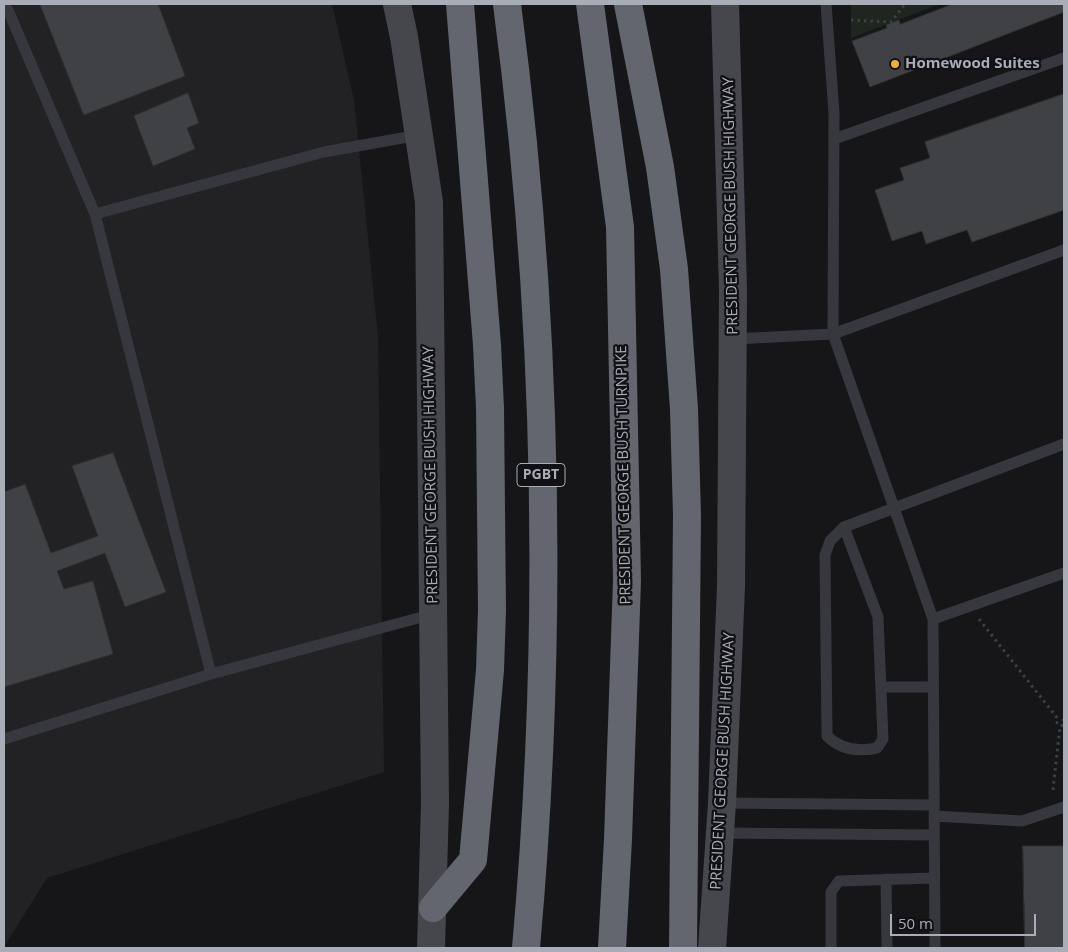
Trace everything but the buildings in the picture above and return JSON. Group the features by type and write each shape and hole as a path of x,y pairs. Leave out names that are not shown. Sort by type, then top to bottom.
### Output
{"highway":[{"path":"433,908 473,860 492,640 492,509 487,345 460,4"},
{"name":"PGBT","path":"507,4 530,230 541,450 540,722 526,948"},
{"name":"PRESIDENT GEORGE BUSH TURNPIKE","path":"590,4 620,227 627,580 618,839 612,948"},
{"path":"628,4 660,167 674,269 684,409 686,514 683,948"}],"main road":[{"name":"PRESIDENT GEORGE BUSH HIGHWAY","path":"396,4 404,37 429,202 435,803 431,948"},
{"name":"PRESIDENT GEORGE BUSH HIGHWAY","path":"712,948 722,803 731,586 733,339 728,46 725,4"}],"lane":[{"path":"826,4 834,113 833,334 933,619 935,948"},
{"path":"4,11 8,10 95,214 211,674"},
{"path":"834,140 1064,58"},
{"path":"95,214 324,152 419,135"},
{"path":"733,339 833,334 1064,250"},
{"path":"844,527 878,617 883,739 877,748 850,750 833,742 827,736 825,555 830,541 844,527 1064,444"},
{"path":"933,619 1064,573"},
{"path":"4,739 211,674 433,614"},
{"path":"881,687 933,687"},
{"path":"722,803 934,810 1022,821 1064,807"},
{"path":"720,833 934,835"},
{"path":"831,948 831,892 835,885 844,879 934,878"},
{"path":"886,879 887,948"}],"path":[{"path":"851,20 891,22 905,4"},
{"path":"976,614 1061,717 1064,722 1060,726"},
{"path":"1052,790 1060,726 1057,723 1061,717"}],"shaded area":[{"path":"4,4 332,4 354,100 378,337 384,772 47,878 4,947"},
{"path":"851,4 940,4 851,38"}],"place":[{"name":"Homewood Suites","path":"895,64"}]}
